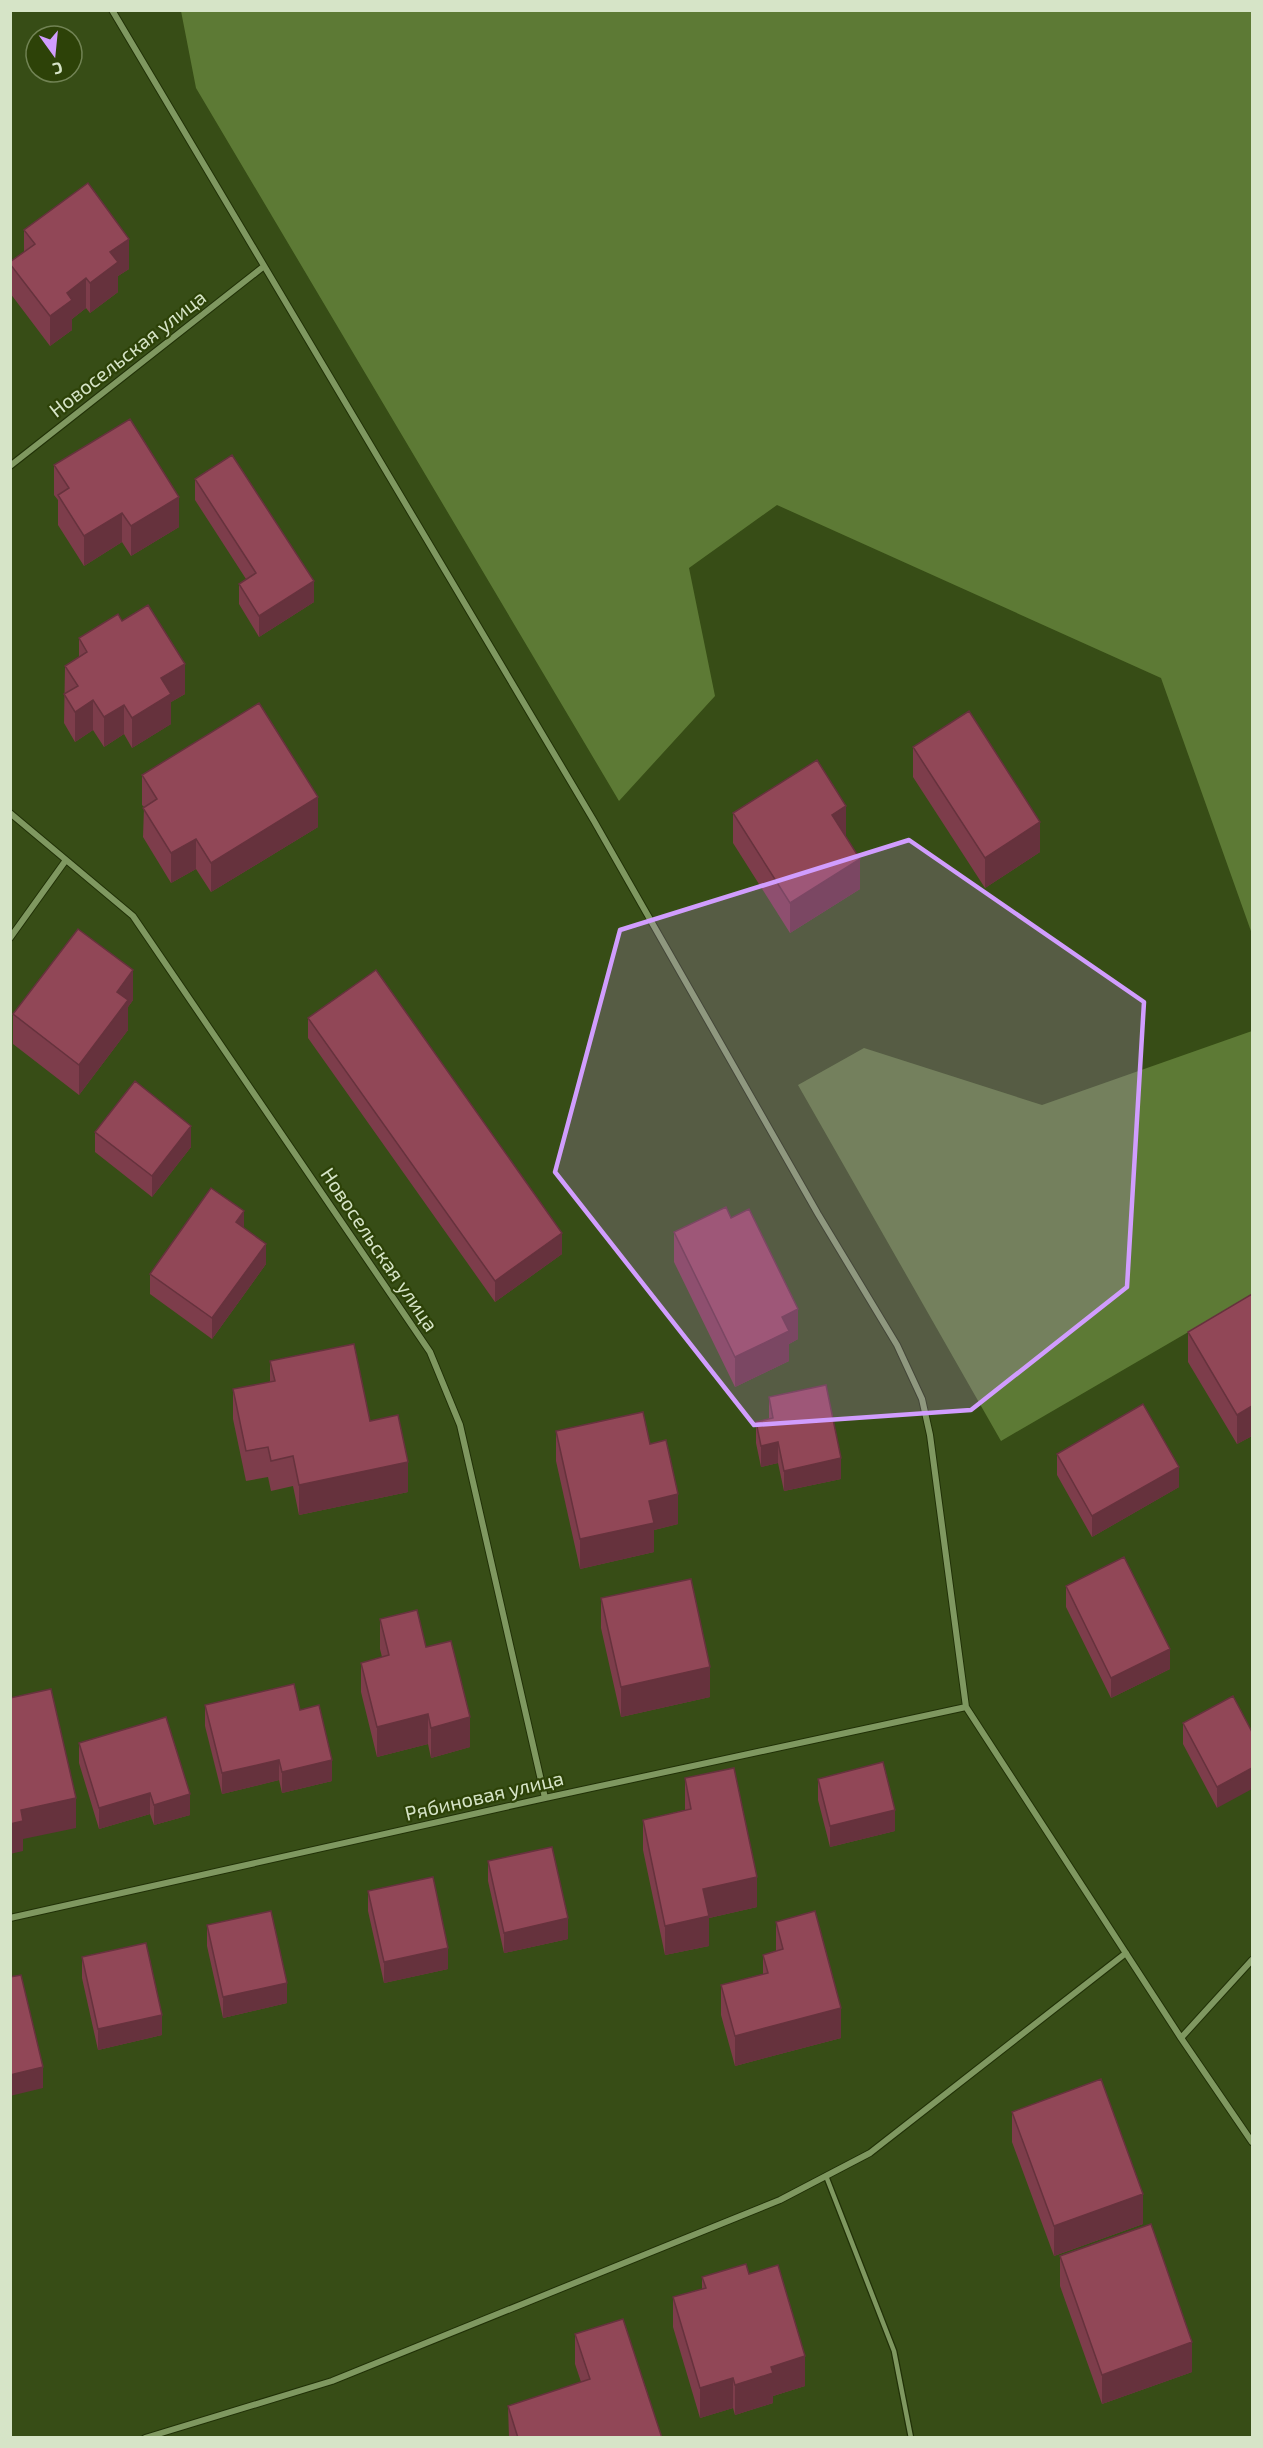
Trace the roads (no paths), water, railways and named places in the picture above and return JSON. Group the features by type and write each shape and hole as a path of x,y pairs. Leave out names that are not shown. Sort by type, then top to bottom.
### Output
{"street":[{"path":"112,10 594,821 818,1214 897,1345 922,1399 930,1435 966,1707 1181,2038 1252,2142"},
{"name":"Новосельская улица","path":"10,466 263,267"},
{"name":"Новосельская улица","path":"10,813 133,916 430,1352 460,1425 545,1798"},
{"path":"10,938 66,860"},
{"name":"Рябиновая улица","path":"10,1918 545,1798 966,1707"},
{"path":"145,2438 332,2381 780,2200 870,2153 1126,1953"},
{"path":"1181,2038 1252,1960"}],"lane":[{"path":"826,2176 894,2351 911,2438"}]}
